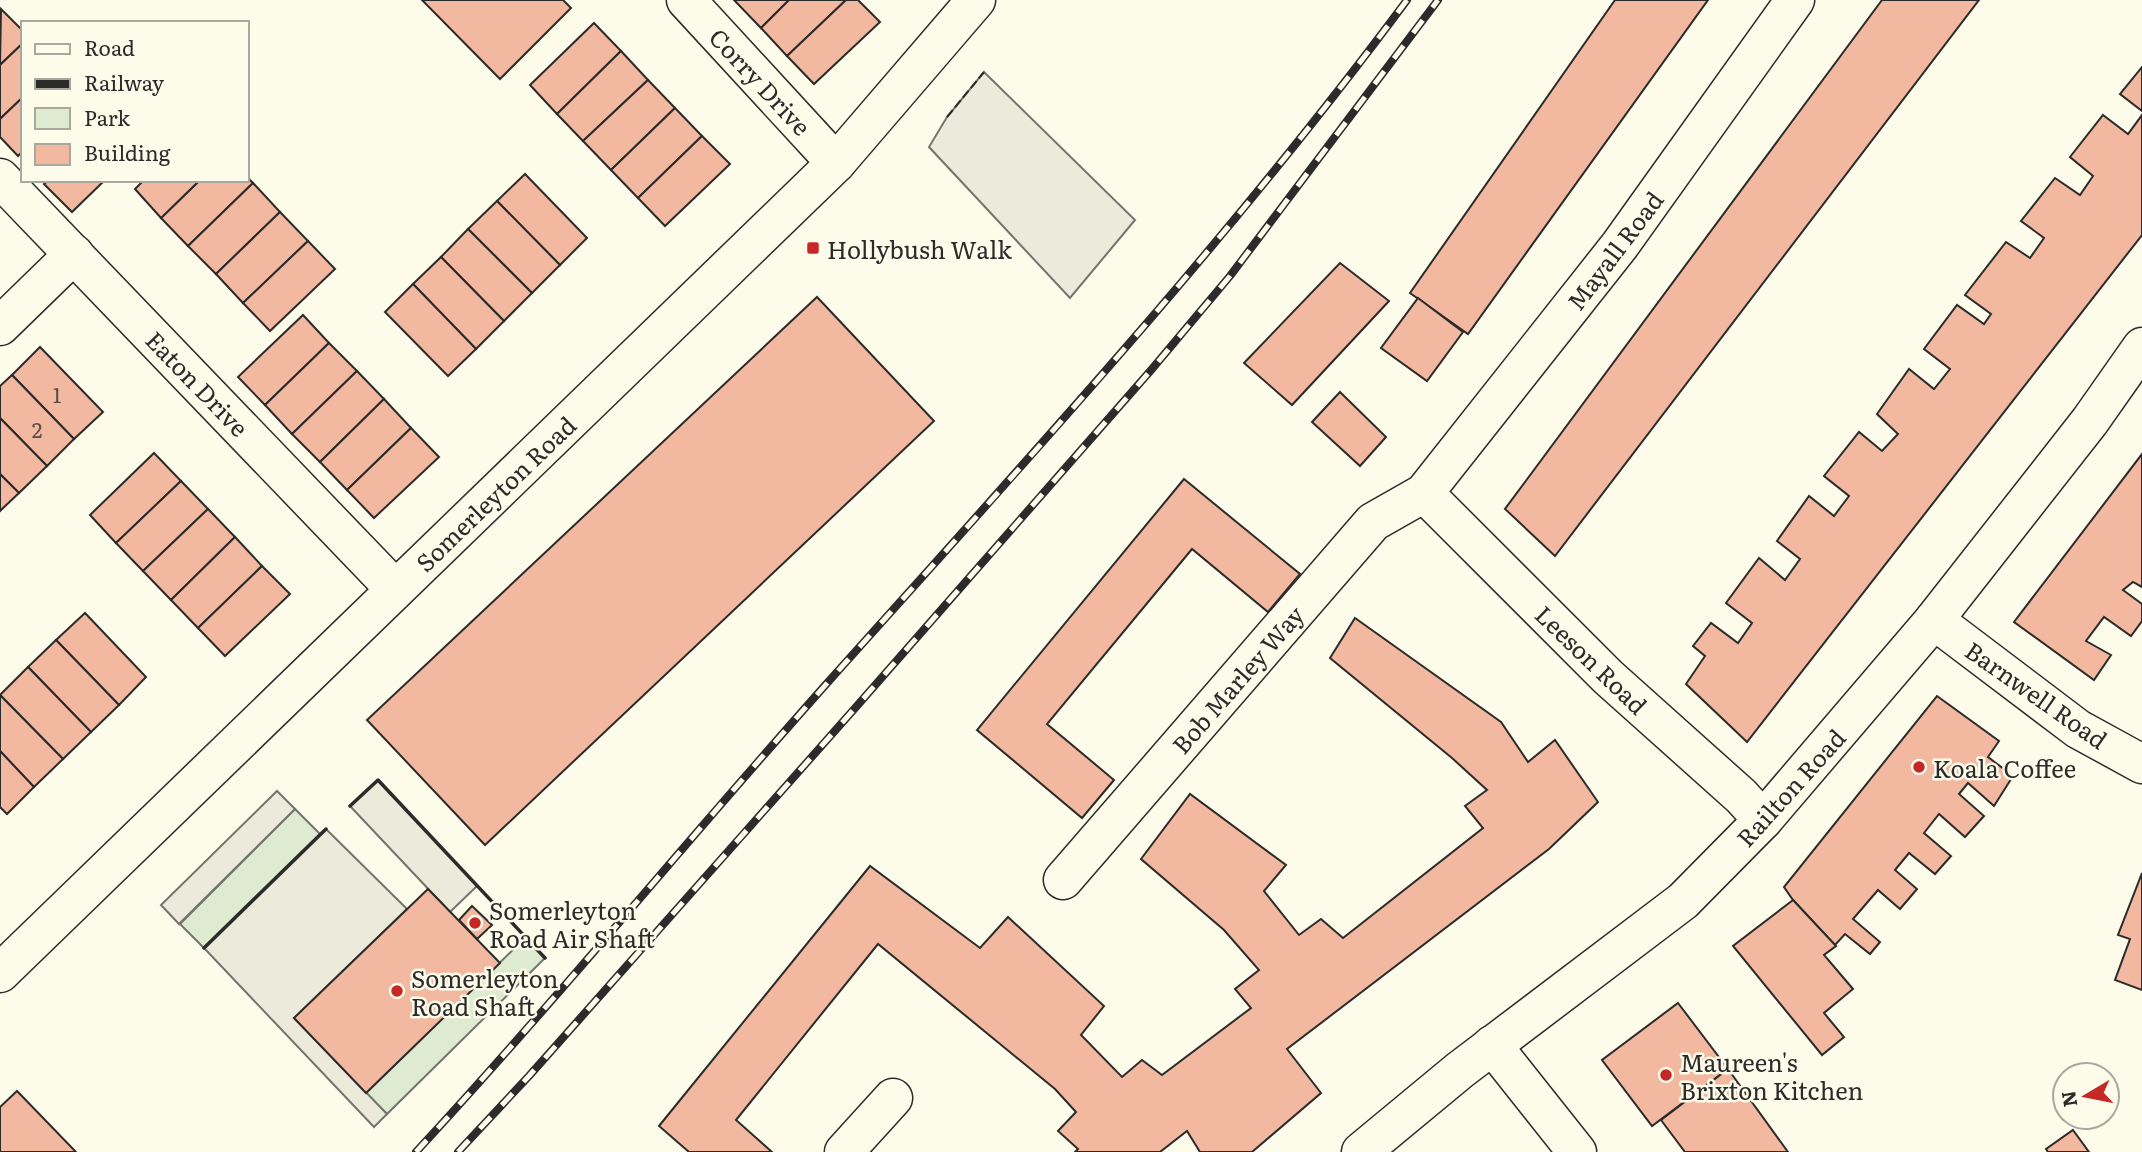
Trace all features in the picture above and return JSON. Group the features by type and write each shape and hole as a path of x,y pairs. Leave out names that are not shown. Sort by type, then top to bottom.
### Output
{"street":[{"name":"Corry Drive","path":"686,0 836,163"},
{"name":"Somerleyton Road","path":"0,974 836,163 976,0"},
{"name":"Mayall Road","path":"1424,493 1620,245 1795,0"},
{"name":"Eaton Drive","path":"0,178 395,589"},
{"path":"0,326 74,254"},
{"name":"Railton Road","path":"1361,1152 1492,1045 1683,901 1763,820 1934,620 2090,421 2142,347"},
{"name":"Leeson Road","path":"1424,493 1608,677 1741,796 1763,820"},
{"name":"Bob Marley Way","path":"1062,880 1373,522 1424,493"},
{"name":"Barnwell Road","path":"1934,620 2078,729 2142,764"},
{"path":"1492,1045 1577,1152"},
{"path":"844,1152 892,1098"}],"green space":[{"path":"295,809 320,834 204,948 180,924"},
{"path":"525,938 545,958 387,1114 366,1093"}],"shaded area":[{"path":"984,72 1135,220 1070,298 929,147 947,117"},
{"path":"378,780 477,886 450,912 350,806"},
{"path":"277,791 295,809 179,924 161,905"},
{"path":"326,829 407,909 294,1018 387,1114 374,1127 204,948"}],"building":[{"path":"422,0 563,0 571,8 500,79"},
{"path":"734,0 789,0 761,28"},
{"path":"789,0 846,0 787,56 761,28"},
{"path":"846,0 858,0 880,22 814,84 787,56"},
{"path":"1615,0 1708,0 1468,334 1410,293"},
{"path":"1882,0 1979,0 1555,556 1505,509"},
{"path":"1,9 21,29 21,45 0,65"},
{"path":"594,23 621,51 557,114 530,85"},
{"path":"21,45 21,99 0,119 0,65"},
{"path":"621,51 648,80 583,141 557,114"},
{"path":"2142,67 2142,111 2120,94"},
{"path":"648,80 675,108 611,170 583,141"},
{"path":"21,99 21,153 18,156 0,137 0,119"},
{"path":"675,108 702,136 638,198 611,170"},
{"path":"2103,115 2128,134 2142,115 2142,235 1747,742 1686,684 1705,656 1693,646 1711,623 1738,643 1752,623 1726,603 1759,558 1785,580 1800,559 1777,541 1809,496 1834,516 1849,496 1824,476 1859,432 1882,451 1898,434 1877,414 1909,369 1934,389 1950,369 1924,349 1957,305 1984,324 1991,314 1965,295 2006,242 2030,258 2044,238 2021,221 2055,178 2080,195 2093,176 2070,157"},
{"path":"702,136 730,164 665,226 638,198"},
{"path":"525,174 587,238 560,265 497,201"},
{"path":"248,178 253,183 188,246 161,218 198,182 248,182"},
{"path":"46,182 103,182 72,212 44,184"},
{"path":"142,182 198,182 161,218 135,189"},
{"path":"253,183 280,212 216,274 188,246"},
{"path":"497,201 560,265 532,293 468,229"},
{"path":"280,212 308,241 243,303 216,274"},
{"path":"468,229 532,293 504,321 441,257"},
{"path":"308,241 335,269 270,331 243,303"},
{"path":"441,257 504,321 476,349 413,284"},
{"path":"1340,263 1389,301 1292,405 1244,363"},
{"path":"413,284 476,349 448,376 385,312"},
{"path":"817,297 934,421 485,845 367,720"},
{"path":"1418,298 1463,332 1427,381 1381,348"},
{"path":"303,315 329,343 265,405 238,377"},
{"path":"329,343 357,371 292,434 265,405"},
{"path":"40,347 103,412 74,439 12,375"},
{"path":"357,371 384,399 320,462 292,434"},
{"path":"12,375 74,439 47,466 0,418 0,386"},
{"path":"1340,392 1386,437 1360,466 1312,422"},
{"path":"384,399 411,428 347,490 320,462"},
{"path":"0,418 47,466 19,493 0,474"},
{"path":"411,428 439,457 374,518 347,490"},
{"path":"154,453 181,481 116,543 90,515"},
{"path":"2142,454 2142,587 2133,582 2123,590 2142,604 2142,621 2131,636 2104,617 2086,641 2111,655 2094,680 2014,622"},
{"path":"0,474 19,493 0,511"},
{"path":"1184,479 1300,574 1268,612 1192,549 1047,724 1114,780 1082,818 977,730"},
{"path":"181,481 208,509 143,571 116,543"},
{"path":"208,509 235,537 171,600 143,571"},
{"path":"235,537 262,566 198,628 171,600"},
{"path":"262,566 290,594 225,656 198,628"},
{"path":"85,613 146,677 119,705 56,640"},
{"path":"1355,618 1501,722 1528,762 1555,740 1598,802 1549,849 1287,1049 1321,1093 1252,1152 1200,1152 1187,1131 1160,1152 1075,1152 1078,1149 1058,1131 1076,1112 1055,1089 878,944 736,1120 772,1152 689,1152 659,1126 870,866 980,948 1008,917 1104,1006 1081,1035 1122,1077 1142,1060 1162,1075 1251,1008 1235,989 1259,970 1224,930 1141,859 1190,794 1286,865 1264,891 1299,935 1321,919 1343,938 1483,828 1465,806 1487,790 1330,658"},
{"path":"56,640 119,705 91,732 28,667"},
{"path":"28,667 91,732 63,759 0,695"},
{"path":"0,695 63,759 34,787 0,751"},
{"path":"1937,696 1999,741 1988,757 2013,776 1994,806 1968,783 1959,794 1984,816 1965,837 1939,814 1924,833 1951,856 1935,874 1909,853 1895,870 1917,889 1900,909 1878,890 1853,919 1880,942 1870,954 1845,934 1835,945 1784,887"},
{"path":"0,751 34,787 7,814 0,807"},
{"path":"2142,873 2142,990 2115,980 2130,939 2118,935"},
{"name":"Somerleyton Road Shaft","path":"428,889 500,963 366,1093 294,1018"},
{"path":"1793,900 1836,946 1824,955 1853,989 1824,1013 1844,1037 1822,1055 1733,946"},
{"name":"Somerleyton Road Air Shaft","path":"472,906 492,925 477,939 459,920"},
{"path":"1678,1003 1728,1069 1652,1126 1602,1060"},
{"path":"1728,1069 1788,1152 1685,1152 1661,1120"},
{"path":"17,1091 76,1152 0,1152 0,1107"},
{"path":"2074,1131 2089,1152 2048,1152 2046,1149"}],"railway":[{"path":"416,1152 1126,347 1270,176 1407,0"},
{"path":"458,1152 529,1076 1152,369 1230,276 1438,0"}],"fence":[{"path":"947,117 984,72"}],"wall":[{"path":"350,806 378,780 545,958"},
{"path":"204,948 326,829"}],"place":[{"name":"Hollybush Walk","path":"813,248"},
{"name":"Koala Coffee","path":"1919,767"},
{"name":"Somerleyton Road Air Shaft","path":"475,923"},
{"name":"Somerleyton Road Shaft","path":"397,991"},
{"name":"Maureen's Brixton Kitchen","path":"1666,1075"}]}
